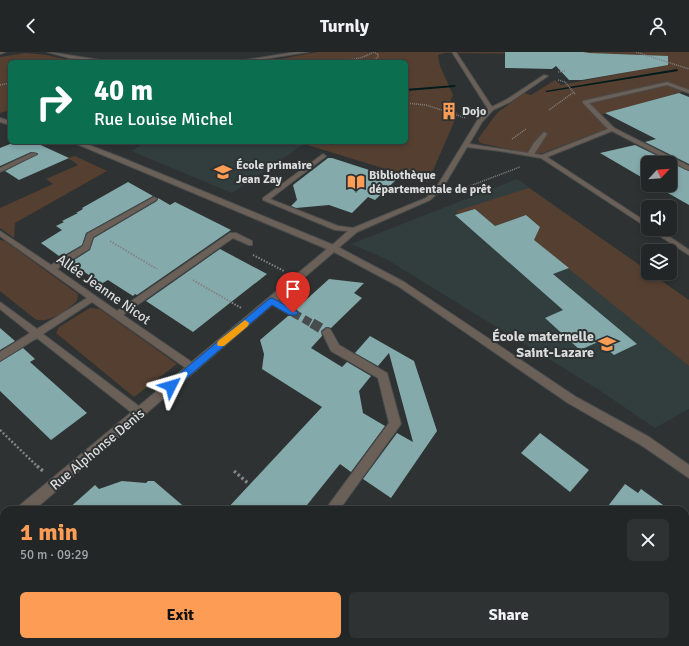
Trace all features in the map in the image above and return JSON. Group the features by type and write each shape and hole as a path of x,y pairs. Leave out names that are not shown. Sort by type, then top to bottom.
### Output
{"street":[{"path":"50,52 69,57 94,60"},
{"path":"249,60 306,52"},
{"path":"80,144 118,158 333,248 401,284 572,400 645,442 689,472"},
{"name":"Rue Alphonse Denis","path":"29,506 333,248"},
{"path":"272,301 293,313"},
{"path":"327,332 335,348 383,376 395,424 334,506"}],"lane":[{"path":"454,53 491,109"},
{"path":"333,248 354,230 428,199 439,189 480,121 491,109 508,101 546,76"},
{"path":"688,168 612,129 585,102 667,83 689,92"},
{"path":"543,158 612,129"},
{"path":"530,155 544,134"},
{"path":"465,145 543,158 641,221"},
{"path":"0,170 34,154"},
{"path":"323,156 265,199 337,228 354,230"},
{"path":"51,269 86,247 90,236 154,200"},
{"name":"Allée Jeanne Nicot","path":"0,234 192,368"},
{"path":"117,315 233,235 249,243"},
{"path":"664,236 689,253"},
{"path":"0,357 92,298"},
{"path":"0,305 140,413"}],"path":[{"path":"311,60 348,60 368,56 373,52 378,54 378,57 374,60"},
{"path":"636,52 689,69"},
{"path":"566,84 572,90"},
{"path":"549,110 574,92"},
{"path":"408,103 426,105 480,121"},
{"path":"428,199 447,195 543,158"},
{"path":"96,232 171,278"},
{"path":"224,241 290,274"},
{"path":"180,272 244,310"},
{"path":"0,430 44,473"},
{"path":"234,471 249,484"}],"shaded area":[{"path":"317,52 689,52 689,90 596,116 606,123 606,129 543,153 534,154 480,143 478,139 497,113 524,93 531,95 555,80 561,85 655,67 631,55 445,53 438,55 440,66 453,95 448,107 458,113 428,182 304,144 408,144 408,60 275,60"},
{"path":"26,53 46,55 69,60 8,60 8,111 0,113 0,57"},
{"name":"École primaire Jean Zay","path":"143,144 304,144 232,193 131,151"},
{"path":"75,156 107,171 15,223 14,238 0,228 0,208 53,184 46,179 78,165 68,158"},
{"name":"École maternelle Saint-Lazare","path":"517,179 641,266 641,280 660,280 689,300 689,409 655,428 596,388 386,259 351,244"},
{"path":"529,188 641,266 641,280 660,280 689,300 689,366 527,235 538,231 540,227 526,215 495,226 475,209 459,214 456,211"},
{"path":"0,240 5,241 78,294 77,301 63,312 52,318 46,320 35,319 0,291"},
{"path":"90,308 100,309 177,364 134,397 56,333 59,327"}],"building":[{"path":"505,52 583,52 668,56 668,65 582,80 569,80 556,66 552,69 505,68"},
{"path":"679,93 689,97 689,164 677,158 677,156 673,156 645,142 656,139 605,113"},
{"path":"10,144 38,144 69,158 19,180 5,171 38,154 31,152 0,166 0,148"},
{"path":"635,145 658,156 641,156 641,177 600,153"},
{"name":"Bibliothèque départementale de prêt","path":"328,158 397,179 375,200 368,197 352,213 329,205 296,208 291,206 297,200 293,185"},
{"path":"677,165 689,171 689,205 666,192 677,192"},
{"path":"128,182 153,196 86,233 82,245 63,256 62,254 59,256 41,243 62,230 56,226 64,222 62,221 78,213 76,213 83,209 82,208"},
{"path":"158,198 170,205 175,202 231,230 137,295 135,294 133,296 108,280 101,284 71,262 90,250 94,238 157,201"},
{"name":"École maternelle Saint-Lazare","path":"475,209 495,226 526,215 540,227 534,240 569,268 553,274 637,344 614,355 598,342 580,350 545,318 563,310 455,215"},
{"path":"220,249 267,274 193,332 146,301"},
{"path":"329,279 364,283 354,293 362,298 331,328 326,327 321,331 322,336 311,348 342,367 347,362 371,376 359,391 363,413 385,426 351,472 340,464 306,506 230,506 322,407 262,369 264,354 260,340 288,316 297,316 300,313 296,309"},
{"path":"0,328 15,341 0,350"},
{"path":"370,336 414,361 437,431 391,498 363,479 397,433 413,442 389,353 378,366 355,353"},
{"path":"23,348 35,359 30,362 87,413 51,440 0,391 0,362"},
{"path":"540,433 589,470 570,492 521,453"},
{"path":"122,481 146,483 148,481 154,481 183,506 71,506 95,485 99,489"},
{"path":"625,484 638,493 641,489 664,506 608,506"}],"waterway":[{"path":"547,91 677,70"},
{"path":"408,90 454,86"}],"tunnel":[{"path":"293,313 313,324"},
{"path":"312,323 327,332"}],"slow traffic":[{"path":"221,344 245,323"}],"place":[{"name":"Dojo","path":"449,111"},
{"name":"École primaire Jean Zay","path":"223,172"},
{"name":"Bibliothèque départementale de prêt","path":"356,182"},
{"name":"École maternelle Saint-Lazare","path":"607,344"}],"route":[{"path":"171,386 272,301 293,313"}]}
